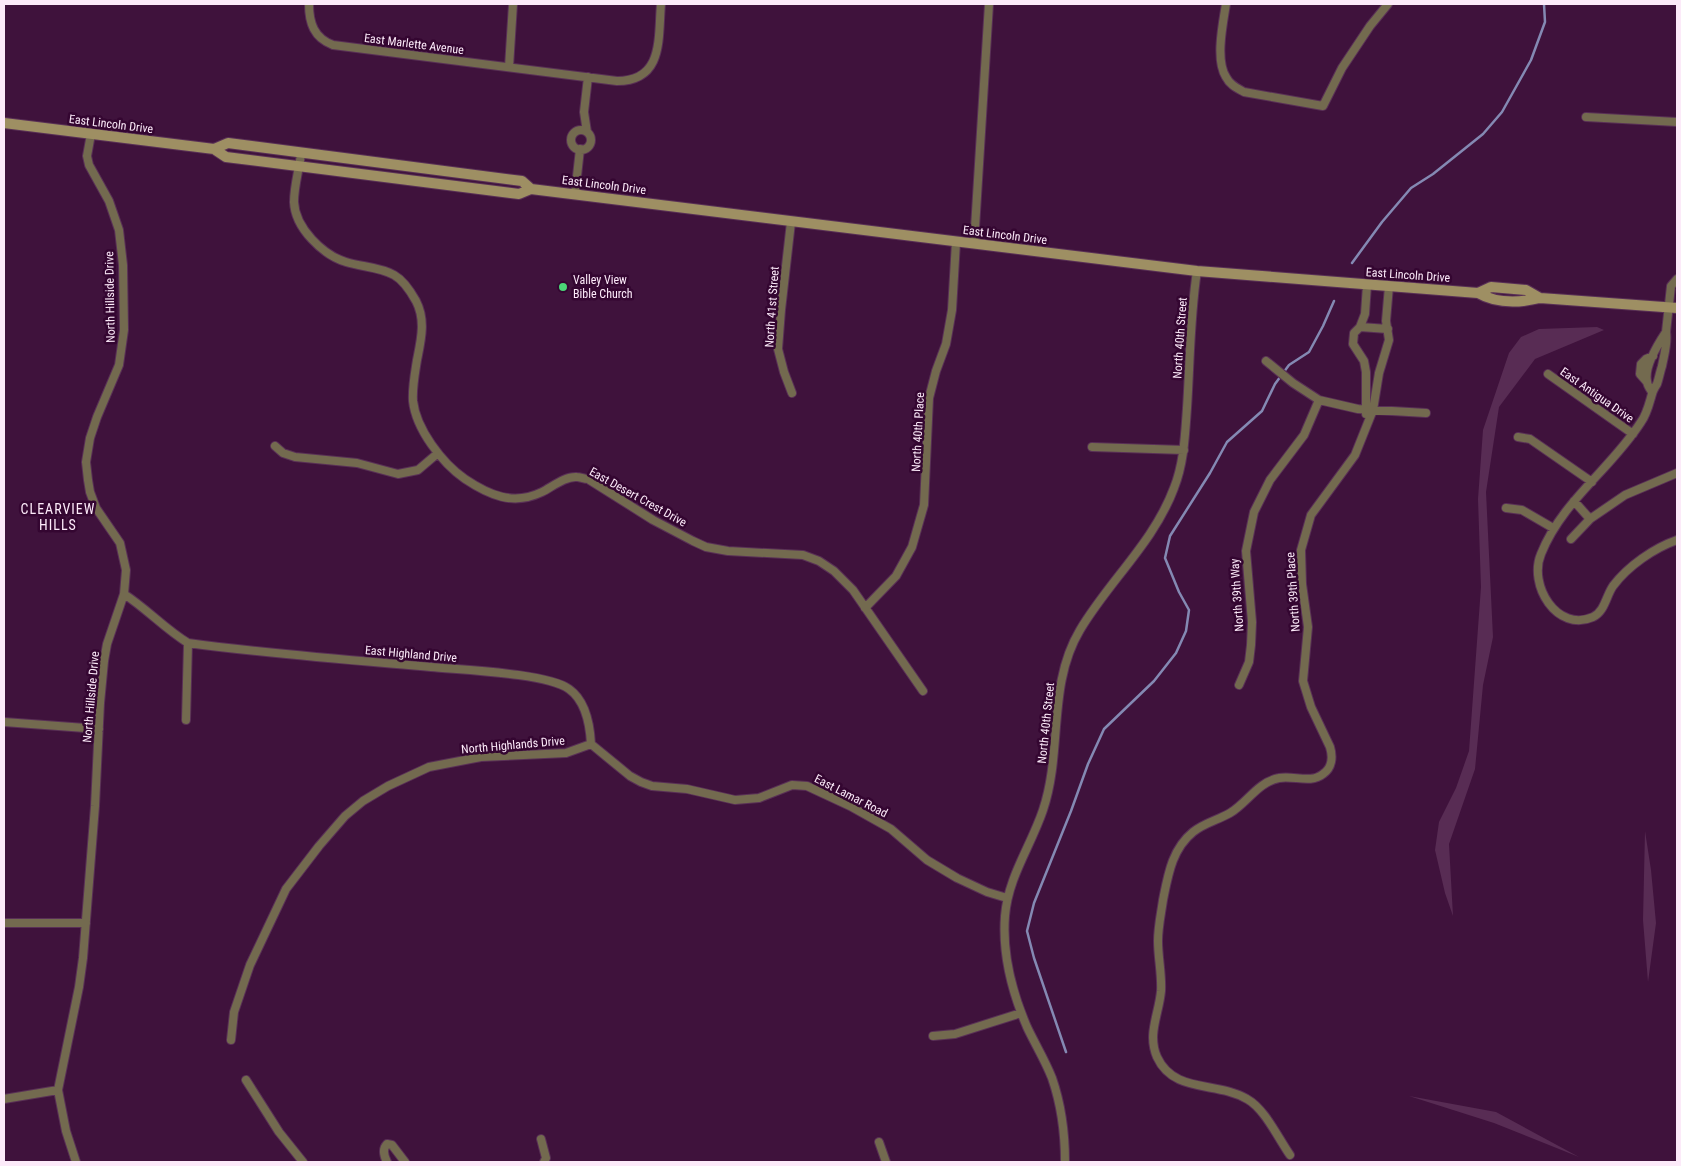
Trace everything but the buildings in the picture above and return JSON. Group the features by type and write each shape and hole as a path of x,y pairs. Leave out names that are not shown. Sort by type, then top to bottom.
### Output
{"main road":[{"name":"East Lincoln Drive","path":"4,123 214,150 226,157 519,194 531,189 1197,271 1478,293 1491,287 1526,290 1540,298 1673,308"},
{"name":"East Lincoln Drive","path":"214,150 228,143 301,154 522,181 531,189"}],"street":[{"name":"East Marlette Avenue","path":"309,4 310,23 319,36 333,45 630,81 648,71 656,57 661,4"},
{"path":"509,67 513,4"},
{"path":"974,244 989,4"},
{"path":"1226,4 1220,62 1225,77 1232,86 1244,92 1323,106 1342,68 1370,26 1388,4"},
{"path":"580,150 572,143 572,136 584,112 588,77"},
{"path":"580,150 590,144 584,112"},
{"path":"1586,117 1677,122"},
{"path":"576,131 584,130 588,132"},
{"name":"North Hillside Drive","path":"76,1162 66,1131 58,1090 70,1023 80,987 95,806 104,661 107,644 124,594 126,570 122,550 117,538 92,500 86,464 90,438 97,417 119,365 124,330 123,267 119,230 109,201 88,160 90,134"},
{"path":"575,194 580,150"},
{"path":"275,446 283,453 295,457 357,463 398,474 418,470 438,453 424,434 417,420 413,402 413,388 423,328 416,300 407,287 394,275 371,267 345,262 317,244 306,233 296,215 294,203 301,154"},
{"name":"North 41st Street","path":"791,222 778,349 792,393"},
{"name":"North 40th Place","path":"865,608 896,576 912,546 924,505 928,460 927,426 929,398 946,344 952,310 956,242"},
{"name":"North 40th Street","path":"1065,1162 1062,1124 1052,1080 1021,1014 1007,964 1004,936 1007,898 1018,867 1039,821 1049,788 1059,694 1068,655 1079,631 1104,594 1136,553 1164,509 1174,487 1184,450 1197,271"},
{"name":"East Antigua Drive","path":"1652,392 1640,374 1641,364 1653,356 1666,327 1673,308 1671,286 1677,279"},
{"name":"North 39th Place","path":"1367,285 1365,314 1360,327 1354,333 1353,344 1364,362 1370,410"},
{"name":"North 39th Place","path":"1290,1155 1261,1112 1247,1099 1232,1092 1182,1082 1167,1072 1161,1064 1153,1046 1152,1035 1161,989 1158,927 1172,862 1180,846 1193,832 1229,814 1270,781 1289,777 1318,778 1330,766 1332,754 1330,747 1311,707 1303,681 1308,616 1302,584 1301,550 1311,515 1355,455 1366,430 1379,373 1389,340 1386,321 1389,286"},
{"path":"1360,327 1388,329"},
{"name":"East Antigua Drive","path":"1666,327 1667,338 1660,375 1642,421 1614,459 1574,500 1553,528 1537,564 1540,588 1545,599 1554,610 1563,616 1575,619 1594,616 1605,605 1612,587 1622,576 1643,558 1677,540"},
{"path":"1266,361 1293,383 1319,400 1370,410 1426,413"},
{"name":"East Antigua Drive","path":"1548,374 1632,434"},
{"name":"North 39th Way","path":"1239,685 1249,662 1251,645 1252,622 1246,551 1254,512 1270,480 1304,435 1319,400"},
{"path":"1518,436 1530,439 1592,482"},
{"path":"1092,447 1184,450"},
{"name":"East Desert Crest Drive","path":"438,453 464,478 493,496 510,499 527,497 576,476 588,480 653,520 706,547 728,551 802,555 819,561 834,571 853,590 922,691"},
{"path":"1571,539 1590,519 1625,496 1677,473"},
{"path":"1574,500 1590,519"},
{"path":"1506,508 1522,510 1553,528"},
{"path":"124,594 176,636 188,643 186,720"},
{"name":"East Highland Drive","path":"188,643 262,653 497,673 554,682 569,689 580,700 590,725 591,744"},
{"path":"4,722 99,729"},
{"name":"East Lamar Road","path":"591,744 630,776 652,786 687,789 735,800 759,798 792,785 807,786 844,803 891,829 927,860 951,875 987,892 1007,898"},
{"name":"North Highlands Drive","path":"231,1040 234,1012 250,965 286,889 345,816 363,801 388,786 429,767 481,757 566,752 591,744"},
{"path":"4,923 86,923"},
{"path":"933,1036 955,1034 1021,1014"},
{"path":"246,1080 279,1132 303,1162"},
{"path":"4,1099 58,1090"},
{"path":"541,1140 546,1158 544,1162"},
{"path":"879,1142 886,1162"},
{"path":"387,1162 384,1155 384,1147 387,1144 392,1146 406,1162"}],"shaded area":[{"path":"1597,327 1604,330 1535,359 1499,407 1486,492 1493,637 1483,685 1475,769 1449,844 1453,916 1445,893 1435,850 1439,822 1456,788 1469,751 1481,587 1478,499 1483,430 1509,353 1521,337 1539,329"},
{"path":"1645,831 1656,923 1648,982 1643,920"},
{"path":"1409,1096 1496,1112 1579,1157 1494,1123"}],"waterway":[{"path":"1352,263 1382,222 1411,188 1433,174 1483,134 1502,112 1531,60 1545,22 1544,4"},
{"path":"1066,1052 1034,958 1027,931 1034,903 1088,764 1104,729 1154,681 1176,653 1186,631 1189,610 1179,592 1165,558 1170,536 1210,473 1227,442 1262,411 1275,384 1289,365 1309,352 1334,301"}],"place":[{"name":"Valley View Bible Church","path":"563,287"}],"district":[{"name":"CLEARVIEW HILLS","path":"58,518"}]}
